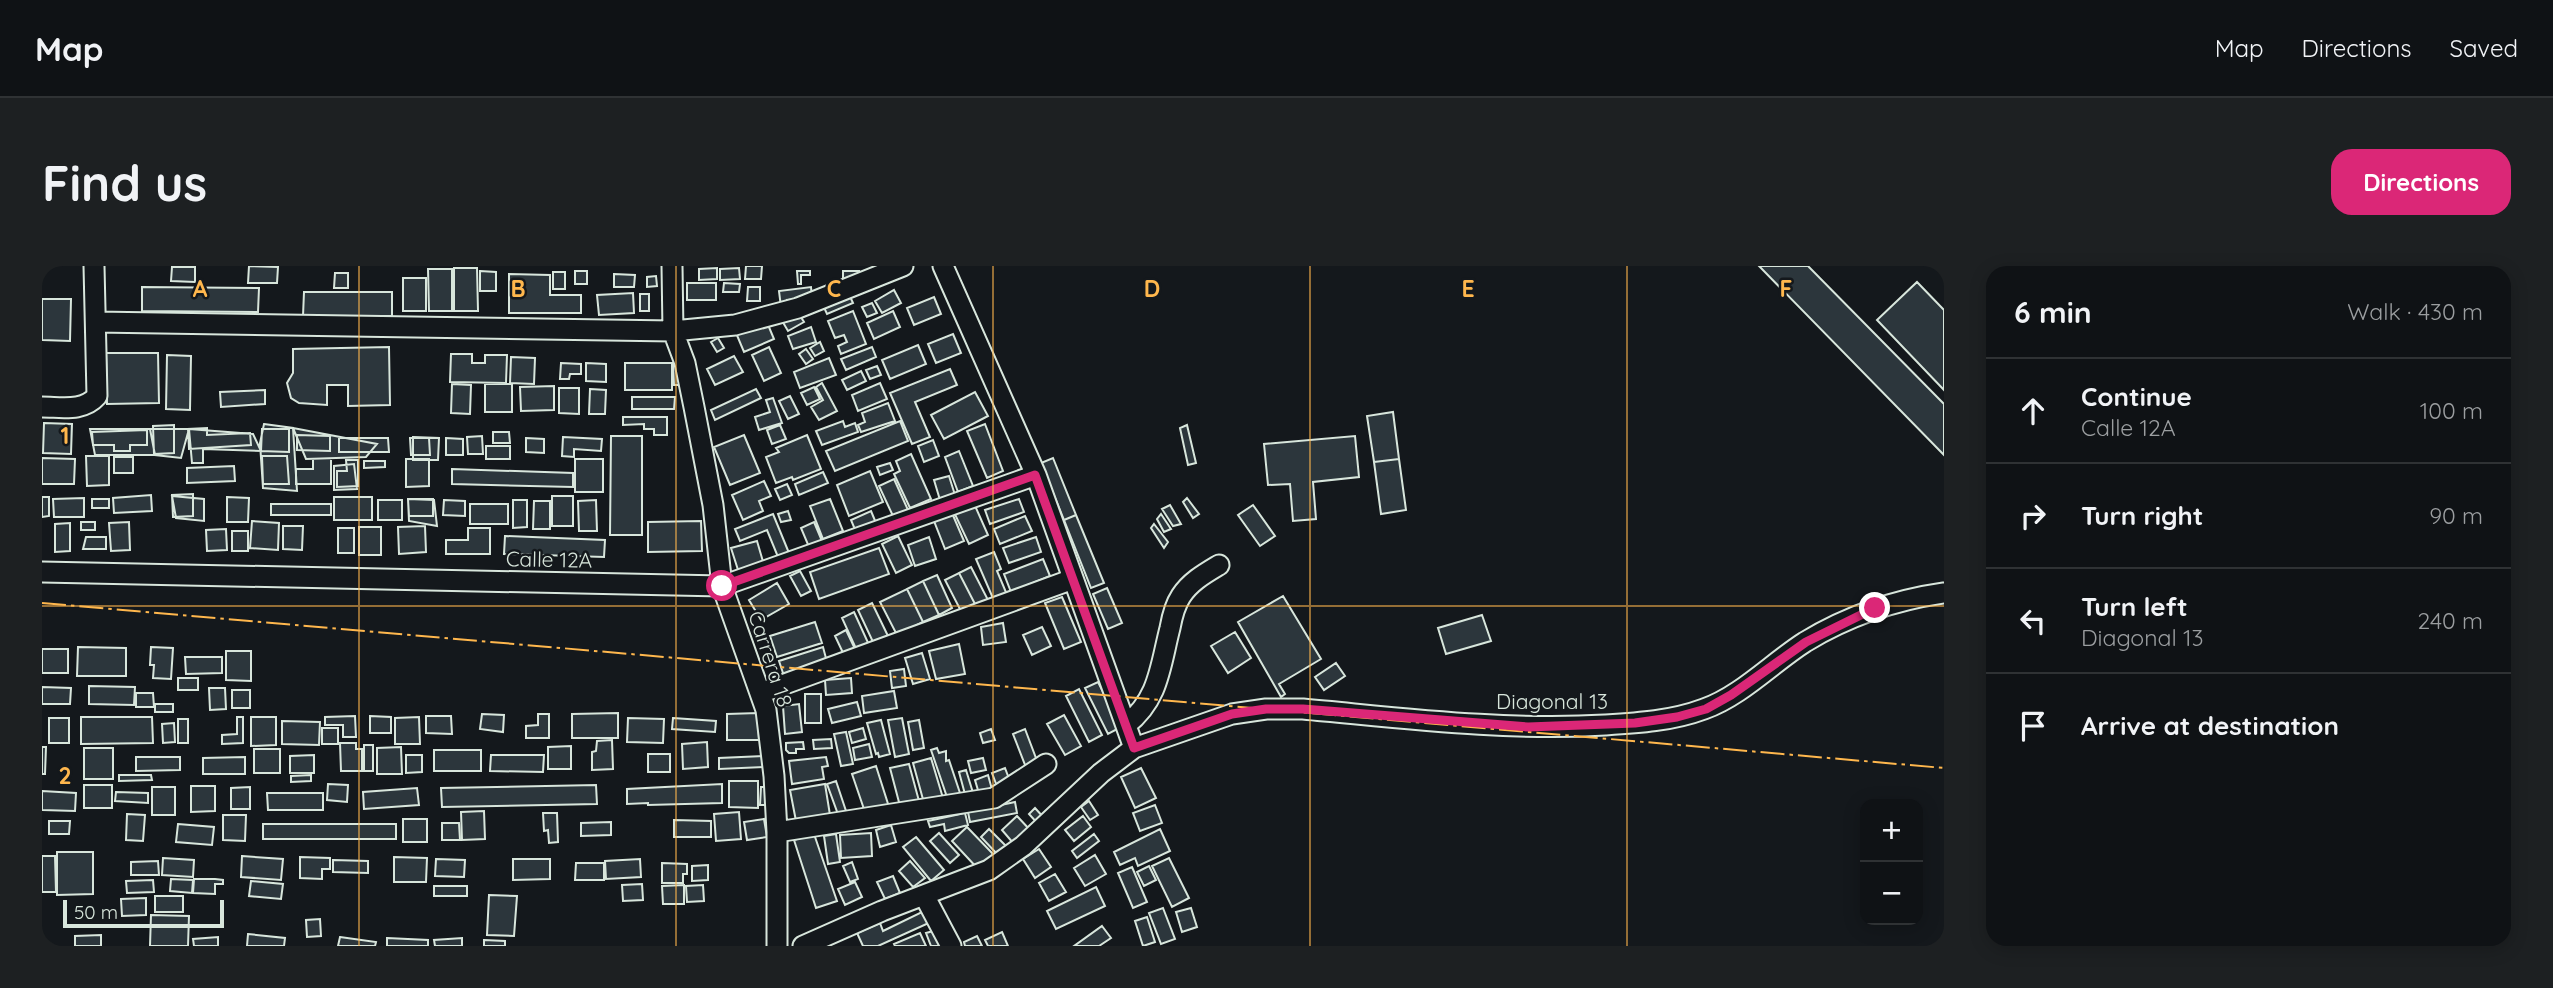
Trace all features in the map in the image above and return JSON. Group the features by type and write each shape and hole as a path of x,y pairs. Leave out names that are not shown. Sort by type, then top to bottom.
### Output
{"street":[{"path":"42,407 83,407 97,396 94,266"},
{"name":"Carrera 18","path":"671,266 673,331 685,363 713,505 722,586 766,710 777,832 777,946"},
{"path":"96,322 673,331 736,325 798,308 903,266"},
{"path":"943,266 1035,475 1134,748"},
{"name":"Calle 12A","path":"42,572 722,586 1035,475"},
{"path":"1126,726 1141,713 1150,700 1173,615 1181,597 1197,578 1219,565"},
{"path":"760,693 1073,579"},
{"name":"Diagonal 13","path":"803,946 881,911 925,897 989,870 1007,858 1101,773 1134,748 1232,714 1266,709 1303,709 1528,727 1635,723 1677,717 1706,709 1806,642 1875,608 1910,597 1944,593"},
{"path":"777,832 994,797 1045,764"},
{"path":"925,897 950,946"}],"building":[{"path":"249,266 278,267 277,283 248,283"},
{"path":"746,266 762,266 761,279 745,279"},
{"path":"1759,266 1808,266 1944,404 1944,455"},
{"path":"172,267 195,267 195,282 171,281"},
{"path":"454,268 477,268 478,311 454,311"},
{"path":"717,268 717,279 699,280 699,269"},
{"path":"739,268 740,279 720,280 720,269"},
{"path":"428,269 452,269 452,311 429,311"},
{"path":"480,271 496,272 496,291 480,291"},
{"path":"575,271 587,271 587,284 575,284"},
{"path":"797,271 810,271 810,275 801,275 801,284 798,284"},
{"path":"843,271 859,271 858,280 843,280"},
{"path":"553,272 565,272 565,289 553,289"},
{"path":"335,273 348,273 348,288 334,288"},
{"path":"509,274 550,275 550,295 581,295 581,313 509,313"},
{"path":"614,274 635,275 634,287 614,287"},
{"path":"656,276 657,286 647,287 647,277"},
{"path":"403,278 426,278 426,311 403,311"},
{"path":"1917,282 1944,310 1944,390 1877,320"},
{"path":"687,283 716,283 716,300 687,300"},
{"path":"724,283 740,284 739,292 723,292"},
{"path":"142,287 259,288 258,312 142,311"},
{"path":"748,287 760,287 760,301 747,301"},
{"path":"811,287 812,298 787,300 788,306 781,307 779,291"},
{"path":"894,290 901,303 882,313 875,301"},
{"path":"304,292 392,292 392,316 303,316"},
{"path":"848,292 853,303 827,314 822,303"},
{"path":"633,293 634,313 599,315 597,295"},
{"path":"640,294 649,294 649,311 640,311"},
{"path":"934,297 941,314 914,325 907,308"},
{"path":"42,299 71,299 70,341 42,340"},
{"path":"872,303 877,313 867,317 862,307"},
{"path":"797,311 804,322 788,331 781,319"},
{"path":"853,311 866,344 841,354 838,346 847,342 844,335 835,338 828,321"},
{"path":"893,311 900,327 874,339 867,323"},
{"path":"766,320 774,339 744,352 736,333"},
{"path":"811,327 816,342 793,349 788,336"},
{"path":"953,334 961,353 936,363 928,344"},
{"path":"718,338 724,348 717,352 711,342"},
{"path":"820,342 824,351 815,356 810,348"},
{"path":"918,345 926,364 890,379 882,360"},
{"path":"389,347 390,405 348,406 348,385 327,385 327,405 299,403 291,398 287,383 293,373 293,349"},
{"path":"769,347 781,373 764,381 752,355"},
{"path":"872,347 876,357 846,370 841,359"},
{"path":"806,349 813,359 806,364 799,354"},
{"path":"106,353 158,353 159,403 107,404"},
{"path":"451,354 472,354 472,363 485,363 485,355 507,355 506,383 450,382"},
{"path":"167,355 191,356 190,410 166,409"},
{"path":"734,356 743,372 715,385 707,369"},
{"path":"511,357 535,358 534,384 510,383"},
{"path":"829,358 836,375 800,388 794,372"},
{"path":"561,363 581,364 581,374 570,374 569,379 560,379"},
{"path":"586,363 606,364 606,382 586,381"},
{"path":"625,363 672,363 672,390 625,390"},
{"path":"673,365 682,365 682,385 674,385"},
{"path":"877,366 881,375 870,379 866,370"},
{"path":"950,369 957,385 915,402 930,437 912,444 890,393"},
{"path":"861,371 866,381 847,390 842,380"},
{"path":"822,383 837,411 819,420 811,407 823,400 816,387"},
{"path":"880,383 887,399 858,411 852,395"},
{"path":"452,384 471,385 470,414 451,413"},
{"path":"485,384 512,384 512,412 485,412"},
{"path":"554,386 554,410 521,411 520,387"},
{"path":"814,387 820,399 807,405 801,393"},
{"path":"559,388 579,388 579,414 559,413"},
{"path":"590,389 606,390 605,414 589,414"},
{"path":"756,389 761,398 715,420 711,410"},
{"path":"265,390 265,404 221,407 220,392"},
{"path":"975,392 988,416 944,439 931,415"},
{"path":"790,396 799,414 788,419 779,401"},
{"path":"632,397 675,397 674,409 632,409"},
{"path":"773,398 782,423 759,430 755,417 770,412 766,400"},
{"path":"888,403 895,421 861,432 858,425 865,422 862,413"},
{"path":"1393,412 1399,459 1374,462 1367,416"},
{"path":"623,417 667,417 667,435 654,435 654,429 644,429 644,424 623,425"},
{"path":"843,421 845,427 855,423 858,432 822,445 816,431"},
{"path":"900,421 908,441 835,471 826,451"},
{"path":"44,423 72,424 71,454 43,453"},
{"path":"264,424 293,428 297,491 263,488 260,443"},
{"path":"985,424 1003,471 987,478 967,431"},
{"path":"174,425 174,453 154,454 153,426"},
{"path":"780,425 786,439 772,444 767,430"},
{"path":"1187,425 1196,463 1188,465 1180,428"},
{"path":"207,428 207,435 250,433 251,445 189,449 188,429"},
{"path":"293,428 377,444 366,457 306,459"},
{"path":"90,429 150,429 155,455 95,455"},
{"path":"150,429 189,429 181,458 155,455"},
{"path":"189,429 253,434 261,451 203,449 203,463 192,463"},
{"path":"262,429 289,429 289,452 261,451"},
{"path":"147,430 147,445 130,445 130,451 114,451 114,445 93,445 92,432"},
{"path":"493,432 509,432 510,443 493,443"},
{"path":"297,435 330,436 330,451 297,450"},
{"path":"744,435 760,473 730,485 714,447"},
{"path":"807,435 821,469 793,480 792,477 776,483 766,457 779,452 776,448"},
{"path":"482,436 483,454 468,454 467,437"},
{"path":"611,436 642,436 642,535 610,535"},
{"path":"1355,436 1359,477 1313,482 1316,519 1293,521 1290,484 1268,485 1264,444"},
{"path":"413,437 439,438 438,460 413,460"},
{"path":"563,437 602,439 601,451 574,449 574,457 562,456"},
{"path":"339,438 388,438 389,452 339,452"},
{"path":"410,438 429,438 430,455 411,455"},
{"path":"446,438 463,439 463,455 446,455"},
{"path":"526,438 544,439 544,453 526,452"},
{"path":"933,440 939,456 924,462 918,446"},
{"path":"486,446 510,446 510,459 486,459"},
{"path":"959,451 973,486 958,492 945,457"},
{"path":"911,454 931,499 910,508 894,474 900,471 896,461"},
{"path":"86,456 109,456 109,485 87,486"},
{"path":"262,456 287,456 289,484 263,484"},
{"path":"114,457 133,457 133,473 114,473"},
{"path":"42,458 75,459 74,484 42,484"},
{"path":"1053,458 1076,515 1064,520 1041,463"},
{"path":"313,459 331,459 331,484 296,484 296,469 313,469"},
{"path":"406,459 429,459 429,486 406,487"},
{"path":"575,459 603,459 603,492 575,492"},
{"path":"1399,459 1406,510 1381,514 1374,462"},
{"path":"346,460 358,460 358,486 337,487 337,471 347,471"},
{"path":"364,461 385,461 385,467 364,468"},
{"path":"890,463 893,470 880,475 877,467"},
{"path":"354,464 357,489 334,490 334,466"},
{"path":"234,466 235,481 187,483 187,468"},
{"path":"452,469 573,473 573,487 452,484"},
{"path":"870,471 883,502 849,516 837,485"},
{"path":"823,472 828,483 799,495 795,484"},
{"path":"949,476 955,495 940,500 934,480"},
{"path":"894,479 908,510 893,516 879,486"},
{"path":"764,481 771,496 759,501 763,511 743,520 732,495"},
{"path":"787,484 792,495 780,500 775,489"},
{"path":"193,494 193,516 173,517 172,495"},
{"path":"151,495 152,511 114,513 113,498"},
{"path":"172,496 204,499 204,521 176,518"},
{"path":"552,496 573,496 573,526 552,526"},
{"path":"42,497 49,497 49,516 42,517"},
{"path":"227,497 249,498 248,522 227,522"},
{"path":"334,497 372,497 372,520 334,520"},
{"path":"84,498 84,517 54,517 53,499"},
{"path":"1187,498 1199,514 1193,518 1183,502"},
{"path":"92,499 109,499 109,508 92,508"},
{"path":"408,499 433,499 433,516 409,516"},
{"path":"408,499 434,500 437,526 409,521"},
{"path":"830,499 843,531 823,539 810,506"},
{"path":"972,499 988,535 969,544 952,508"},
{"path":"1019,499 1024,512 990,524 985,510"},
{"path":"378,500 402,500 402,520 378,520"},
{"path":"444,500 465,501 465,516 443,515"},
{"path":"513,500 527,500 527,527 513,528"},
{"path":"596,500 597,531 579,531 578,501"},
{"path":"534,501 550,501 550,529 533,529"},
{"path":"271,504 331,504 331,515 271,515"},
{"path":"470,504 508,504 508,524 470,524"},
{"path":"1170,505 1181,524 1173,526 1162,509"},
{"path":"1253,505 1275,536 1260,546 1238,515"},
{"path":"788,511 791,520 781,522 778,514"},
{"path":"871,511 876,523 856,532 851,520"},
{"path":"952,513 964,541 945,549 934,521"},
{"path":"773,514 789,553 778,557 767,530 740,541 735,529"},
{"path":"1161,514 1171,529 1164,532 1157,519"},
{"path":"1076,515 1104,583 1091,588 1064,520"},
{"path":"1025,516 1032,531 1000,544 994,529"},
{"path":"252,521 279,523 278,550 250,548"},
{"path":"701,521 702,551 648,552 648,522"},
{"path":"81,522 95,522 95,530 81,530"},
{"path":"129,522 130,550 111,551 109,523"},
{"path":"814,522 822,541 809,547 801,528"},
{"path":"70,523 70,551 55,552 55,524"},
{"path":"1154,524 1168,542 1164,548 1151,528"},
{"path":"283,526 303,526 302,550 283,549"},
{"path":"425,526 426,552 399,554 398,527"},
{"path":"359,527 381,527 381,555 359,555"},
{"path":"338,528 354,528 354,553 338,553"},
{"path":"468,528 490,528 490,554 446,554 446,540 468,540"},
{"path":"226,529 227,550 207,551 206,530"},
{"path":"232,531 248,531 248,551 232,551"},
{"path":"505,536 605,540 604,557 504,554"},
{"path":"898,536 912,565 896,573 882,544"},
{"path":"86,537 106,537 106,549 83,549"},
{"path":"929,537 936,559 915,566 908,545"},
{"path":"1036,537 1041,552 1009,563 1003,548"},
{"path":"757,541 764,565 739,573 731,548"},
{"path":"879,548 889,574 819,599 810,572"},
{"path":"994,552 1001,569 997,571 1008,597 995,603 976,559"},
{"path":"1043,559 1050,576 1011,592 1004,574"},
{"path":"971,567 988,600 976,606 959,573"},
{"path":"800,571 811,591 801,596 790,576"},
{"path":"959,573 976,606 962,613 945,580"},
{"path":"937,575 952,608 939,615 923,581"},
{"path":"923,581 939,615 923,622 907,589"},
{"path":"777,583 789,604 761,620 749,600"},
{"path":"1107,588 1122,623 1108,629 1093,594"},
{"path":"907,589 923,622 897,635 880,602"},
{"path":"1283,596 1321,659 1279,684 1285,694 1281,697 1238,622"},
{"path":"1062,597 1081,642 1064,649 1045,603"},
{"path":"872,603 888,636 873,642 858,610"},
{"path":"854,612 870,647 858,653 842,618"},
{"path":"1482,615 1491,641 1446,654 1438,628"},
{"path":"815,622 822,643 777,657 770,636"},
{"path":"1003,623 1006,642 983,645 981,627"},
{"path":"1042,627 1051,646 1032,655 1023,635"},
{"path":"846,630 856,651 845,657 835,636"},
{"path":"1235,632 1251,658 1228,673 1211,646"},
{"path":"959,644 965,674 936,679 929,651"},
{"path":"78,647 126,648 126,676 77,676"},
{"path":"151,647 173,648 171,679 153,678 154,665 150,665"},
{"path":"823,647 827,662 784,676 779,661"},
{"path":"42,649 68,649 68,673 42,673"},
{"path":"226,651 251,651 251,681 226,680"},
{"path":"922,653 930,679 913,684 905,658"},
{"path":"185,657 222,657 222,673 186,674"},
{"path":"1336,663 1345,676 1324,690 1315,677"},
{"path":"904,669 906,686 892,688 890,671"},
{"path":"178,678 198,678 198,690 178,690"},
{"path":"851,678 852,693 826,695 825,680"},
{"path":"1098,682 1121,727 1108,734 1085,688"},
{"path":"89,686 135,687 134,705 89,704"},
{"path":"42,687 71,688 70,704 42,704"},
{"path":"209,688 225,688 226,709 210,710"},
{"path":"1079,689 1102,735 1089,742 1066,696"},
{"path":"232,690 250,690 250,708 232,708"},
{"path":"894,691 897,708 864,713 862,696"},
{"path":"136,693 153,693 154,707 136,707"},
{"path":"805,694 821,694 821,723 805,723"},
{"path":"857,702 861,716 832,723 828,709"},
{"path":"155,704 173,704 173,712 155,712"},
{"path":"799,704 802,732 785,734 783,706"},
{"path":"618,713 618,738 572,738 572,714"},
{"path":"758,713 759,740 727,740 727,714"},
{"path":"482,714 504,715 503,732 480,729"},
{"path":"538,714 549,714 549,738 526,738 526,726 538,725"},
{"path":"1064,715 1081,746 1065,755 1047,724"},
{"path":"355,716 356,737 343,737 343,725 325,725 325,717"},
{"path":"370,716 391,717 391,733 370,733"},
{"path":"426,716 451,716 452,734 426,733"},
{"path":"81,717 152,717 153,743 81,744"},
{"path":"237,717 243,717 243,743 222,744 222,735 237,734"},
{"path":"251,717 276,717 276,745 251,746"},
{"path":"419,717 420,744 395,744 395,718"},
{"path":"49,718 69,718 69,743 49,743"},
{"path":"628,718 664,719 663,743 627,742"},
{"path":"673,718 716,721 715,732 672,729"},
{"path":"902,718 909,754 895,757 888,720"},
{"path":"178,719 188,719 188,743 178,743"},
{"path":"881,720 890,754 879,757 867,723"},
{"path":"919,720 924,748 913,750 908,722"},
{"path":"282,721 320,722 319,745 282,744"},
{"path":"174,723 175,742 163,743 162,724"},
{"path":"322,728 338,728 338,744 322,744"},
{"path":"863,728 866,739 852,743 849,732"},
{"path":"991,729 995,740 983,743 980,733"},
{"path":"1025,729 1039,766 1027,770 1013,734"},
{"path":"846,732 853,764 841,766 834,734"},
{"path":"831,739 832,748 814,749 813,740"},
{"path":"612,740 613,769 592,770 592,752 596,751 597,741"},
{"path":"707,742 708,767 683,769 682,744"},
{"path":"803,742 804,749 796,749 796,753 786,750 786,743"},
{"path":"340,743 356,743 356,749 362,749 362,771 341,771"},
{"path":"869,744 872,757 855,760 853,748"},
{"path":"364,745 373,745 373,771 364,771"},
{"path":"571,746 571,769 548,769 548,747"},
{"path":"42,747 46,747 45,774 42,774"},
{"path":"401,747 402,774 377,774 377,748"},
{"path":"84,748 113,748 113,779 84,779"},
{"path":"937,748 939,753 946,751 946,761 949,760 962,799 949,803 931,750"},
{"path":"254,749 280,749 280,773 254,773"},
{"path":"434,750 481,750 481,771 434,771"},
{"path":"648,754 670,754 670,772 648,772"},
{"path":"314,755 314,773 290,773 290,756"},
{"path":"406,755 422,755 422,772 406,773"},
{"path":"491,755 544,755 543,772 490,771"},
{"path":"766,756 766,767 719,769 719,758"},
{"path":"136,757 180,757 180,770 136,771"},
{"path":"245,757 245,774 203,774 203,758"},
{"path":"826,757 828,766 822,767 824,779 792,784 789,761"},
{"path":"931,758 943,798 924,803 913,763"},
{"path":"983,758 986,770 971,773 968,761"},
{"path":"909,764 919,801 900,806 890,768"},
{"path":"876,766 889,807 866,815 852,774"},
{"path":"1005,768 1011,784 998,789 992,773"},
{"path":"1141,768 1156,798 1135,808 1121,777"},
{"path":"966,770 974,796 966,798 959,772"},
{"path":"119,775 151,775 152,780 119,781"},
{"path":"311,775 311,781 291,782 291,776"},
{"path":"988,775 993,793 980,797 975,780"},
{"path":"729,781 758,781 758,808 729,807"},
{"path":"836,781 847,814 839,817 827,784"},
{"path":"328,784 348,785 347,802 327,800"},
{"path":"722,784 722,803 627,804 627,789"},
{"path":"825,784 830,815 796,821 790,790"},
{"path":"84,785 112,785 112,808 84,808"},
{"path":"596,785 597,804 442,807 441,788"},
{"path":"191,786 215,786 215,811 191,812"},
{"path":"152,787 175,787 175,815 152,815"},
{"path":"250,787 250,809 231,809 231,788"},
{"path":"761,787 771,787 771,805 760,805"},
{"path":"417,788 419,805 364,809 363,792"},
{"path":"42,791 76,793 75,811 42,810"},
{"path":"116,792 148,793 148,803 115,801"},
{"path":"267,793 323,793 323,810 268,810"},
{"path":"1089,801 1098,815 1090,820 1081,807"},
{"path":"1015,802 1017,813 970,822 968,812"},
{"path":"1155,805 1162,823 1140,831 1133,813"},
{"path":"1035,808 1045,819 1039,825 1029,814"},
{"path":"484,811 485,839 462,840 461,812"},
{"path":"739,812 741,839 716,841 714,814"},
{"path":"543,813 557,813 558,842 549,843 548,830 544,831"},
{"path":"965,813 968,825 945,831 944,824 930,827 928,821"},
{"path":"127,814 145,815 143,841 126,840"},
{"path":"223,815 246,815 245,841 223,840"},
{"path":"1017,816 1030,830 1014,844 1002,830"},
{"path":"1083,816 1091,827 1074,841 1065,830"},
{"path":"403,819 427,819 427,842 403,842"},
{"path":"764,819 767,837 747,840 744,822"},
{"path":"674,820 711,821 711,837 674,837"},
{"path":"49,821 70,821 69,834 49,834"},
{"path":"611,822 611,835 581,836 581,823"},
{"path":"442,823 459,823 460,840 442,840"},
{"path":"178,824 214,827 212,845 176,842"},
{"path":"263,824 396,824 396,839 263,839"},
{"path":"891,825 896,842 880,847 876,830"},
{"path":"967,827 994,855 979,870 952,841"},
{"path":"989,829 1007,847 998,855 981,837"},
{"path":"1160,829 1170,851 1138,866 1135,858 1120,865 1114,852"},
{"path":"871,833 872,856 841,858 840,835"},
{"path":"939,833 959,855 950,863 930,841"},
{"path":"814,834 837,901 816,908 794,840"},
{"path":"836,834 840,862 828,864 824,836"},
{"path":"1094,834 1099,841 1077,858 1072,851"},
{"path":"916,837 944,870 931,881 903,847"},
{"path":"1039,849 1051,867 1035,878 1023,859"},
{"path":"57,852 93,852 93,894 57,895"},
{"path":"1095,855 1106,874 1085,886 1074,868"},
{"path":"42,856 55,856 56,892 42,892"},
{"path":"242,856 283,859 281,880 241,877"},
{"path":"300,857 330,858 330,869 322,869 322,879 300,878"},
{"path":"394,857 427,858 426,882 394,882"},
{"path":"163,858 194,860 193,877 162,875"},
{"path":"1169,858 1189,898 1172,907 1152,866"},
{"path":"436,859 465,860 464,877 435,876"},
{"path":"513,859 550,859 550,879 513,880"},
{"path":"640,859 641,877 606,879 605,861"},
{"path":"333,860 368,861 368,873 333,872"},
{"path":"158,861 159,875 131,875 131,862"},
{"path":"910,861 925,878 913,887 899,871"},
{"path":"852,862 858,879 850,882 843,866"},
{"path":"576,863 604,863 604,880 575,880"},
{"path":"662,863 687,864 683,883 662,883"},
{"path":"708,865 708,880 692,881 692,866"},
{"path":"1149,866 1156,880 1144,886 1137,872"},
{"path":"1132,867 1147,902 1133,908 1118,873"},
{"path":"1055,874 1066,892 1049,901 1039,883"},
{"path":"893,876 900,893 885,899 877,882"},
{"path":"171,879 193,880 192,893 170,891"},
{"path":"194,879 223,880 223,884 215,884 215,894 193,893"},
{"path":"153,880 154,892 127,893 126,881"},
{"path":"251,881 283,884 281,899 249,896"},
{"path":"855,882 862,897 845,905 838,889"},
{"path":"642,884 643,900 623,901 622,885"},
{"path":"684,885 684,904 663,904 662,886"},
{"path":"703,885 704,901 687,902 686,886"},
{"path":"434,886 467,886 467,896 434,896"},
{"path":"1096,887 1105,906 1056,929 1047,911"},
{"path":"489,895 517,896 514,936 487,935"},
{"path":"155,896 183,896 183,912 155,912"},
{"path":"146,898 146,915 122,916 121,899"},
{"path":"1163,908 1175,939 1161,944 1149,913"},
{"path":"1191,908 1197,927 1182,932 1176,912"},
{"path":"926,910 931,922 878,946 863,946 857,933 880,923 883,931"},
{"path":"151,915 189,916 188,946 150,946"},
{"path":"1147,917 1155,942 1143,946 1135,921"},
{"path":"320,919 321,936 307,937 306,920"},
{"path":"1102,926 1111,938 1099,946 1074,946"},
{"path":"937,930 940,946 931,946 926,933"},
{"path":"1002,932 1008,946 988,946 985,940"},
{"path":"920,933 926,946 894,944"},
{"path":"248,934 285,938 284,946 247,946"},
{"path":"101,935 101,946 75,946 75,936"},
{"path":"977,936 982,946 965,946 964,942"},
{"path":"218,937 218,946 194,946 193,939"},
{"path":"340,937 376,942 375,946 338,946"},
{"path":"387,938 428,940 428,946 387,946"},
{"path":"462,938 462,946 435,946 434,940"},
{"path":"484,940 505,941 505,946 484,946"}],"power":[{"path":"42,603 1944,768"}],"route":[{"path":"722,586 1035,475 1134,748 1232,714 1266,709 1303,709 1528,727 1635,723 1677,717 1706,709 1731,695 1806,642 1875,608"}]}
